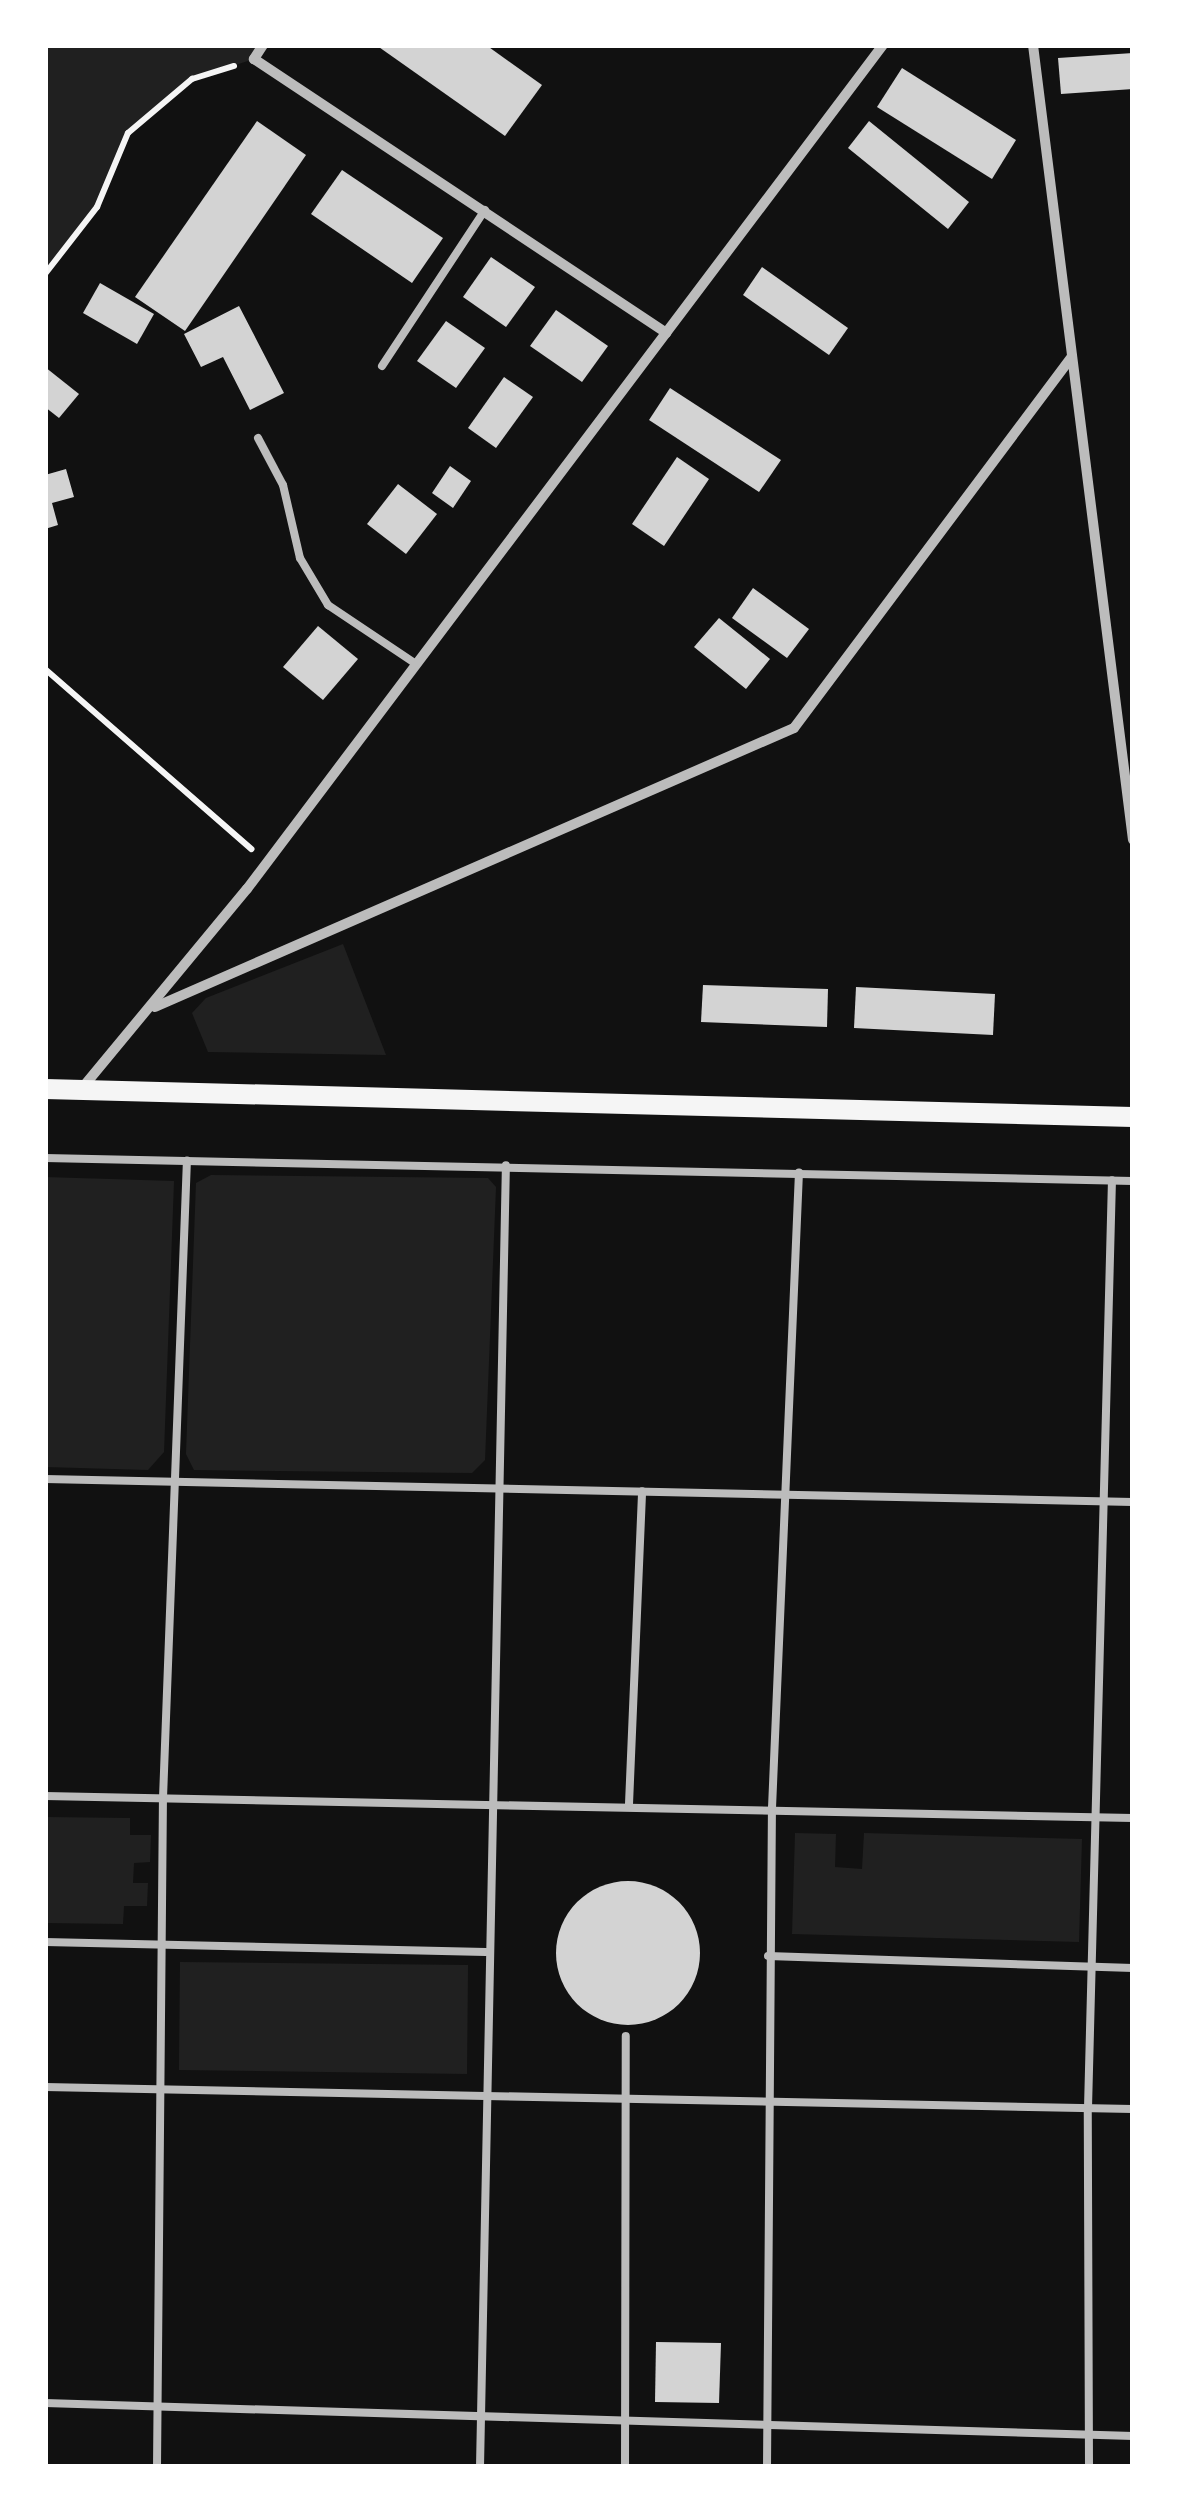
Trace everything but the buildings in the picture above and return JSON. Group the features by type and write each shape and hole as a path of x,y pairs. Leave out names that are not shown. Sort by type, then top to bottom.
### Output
{"main road":[{"path":"45,1089 1133,1117"}],"street":[{"path":"263,45 254,59 666,332"},
{"path":"81,1090 268,862 882,45"},
{"path":"1033,45 1133,840"},
{"path":"150,1009 794,728 1072,357"}],"lane":[{"path":"382,366 485,210"},
{"path":"258,438 283,486 300,558 328,605 416,664"},
{"path":"45,1158 1133,1181"},
{"path":"157,2467 164,2090 163,1798 187,1160"},
{"path":"480,2467 495,1492 506,1165"},
{"path":"767,2467 768,1956 799,1172"},
{"path":"1089,2467 1088,2108 1112,1180"},
{"path":"45,1478 495,1492 788,1493 1133,1502"},
{"path":"628,1804 642,1491"},
{"path":"45,1796 490,1799 1133,1818"},
{"path":"45,1942 486,1952"},
{"path":"768,1956 1133,1968"},
{"path":"625,2467 626,2036"},
{"path":"45,2087 485,2092 1133,2109"},
{"path":"45,2403 1133,2436"}],"path":[{"path":"45,274 97,208 128,133 192,79 254,59"},
{"path":"45,669 268,862"}],"shaded area":[{"path":"45,45 263,45 254,59 192,79 128,133 97,207 45,274"},
{"path":"343,944 386,1055 208,1052 192,1013 206,998"},
{"path":"211,1175 488,1178 496,1187 485,1460 472,1473 194,1470 186,1454 196,1183"},
{"path":"45,1177 174,1181 164,1452 148,1470 45,1467"},
{"path":"45,1817 130,1818 130,1835 151,1835 150,1862 134,1863 133,1883 148,1883 147,1906 124,1906 123,1924 45,1923"},
{"path":"795,1833 836,1834 835,1867 862,1869 864,1833 1082,1839 1079,1942 792,1934"},
{"path":"180,1962 468,1965 467,2074 179,2070"}]}
